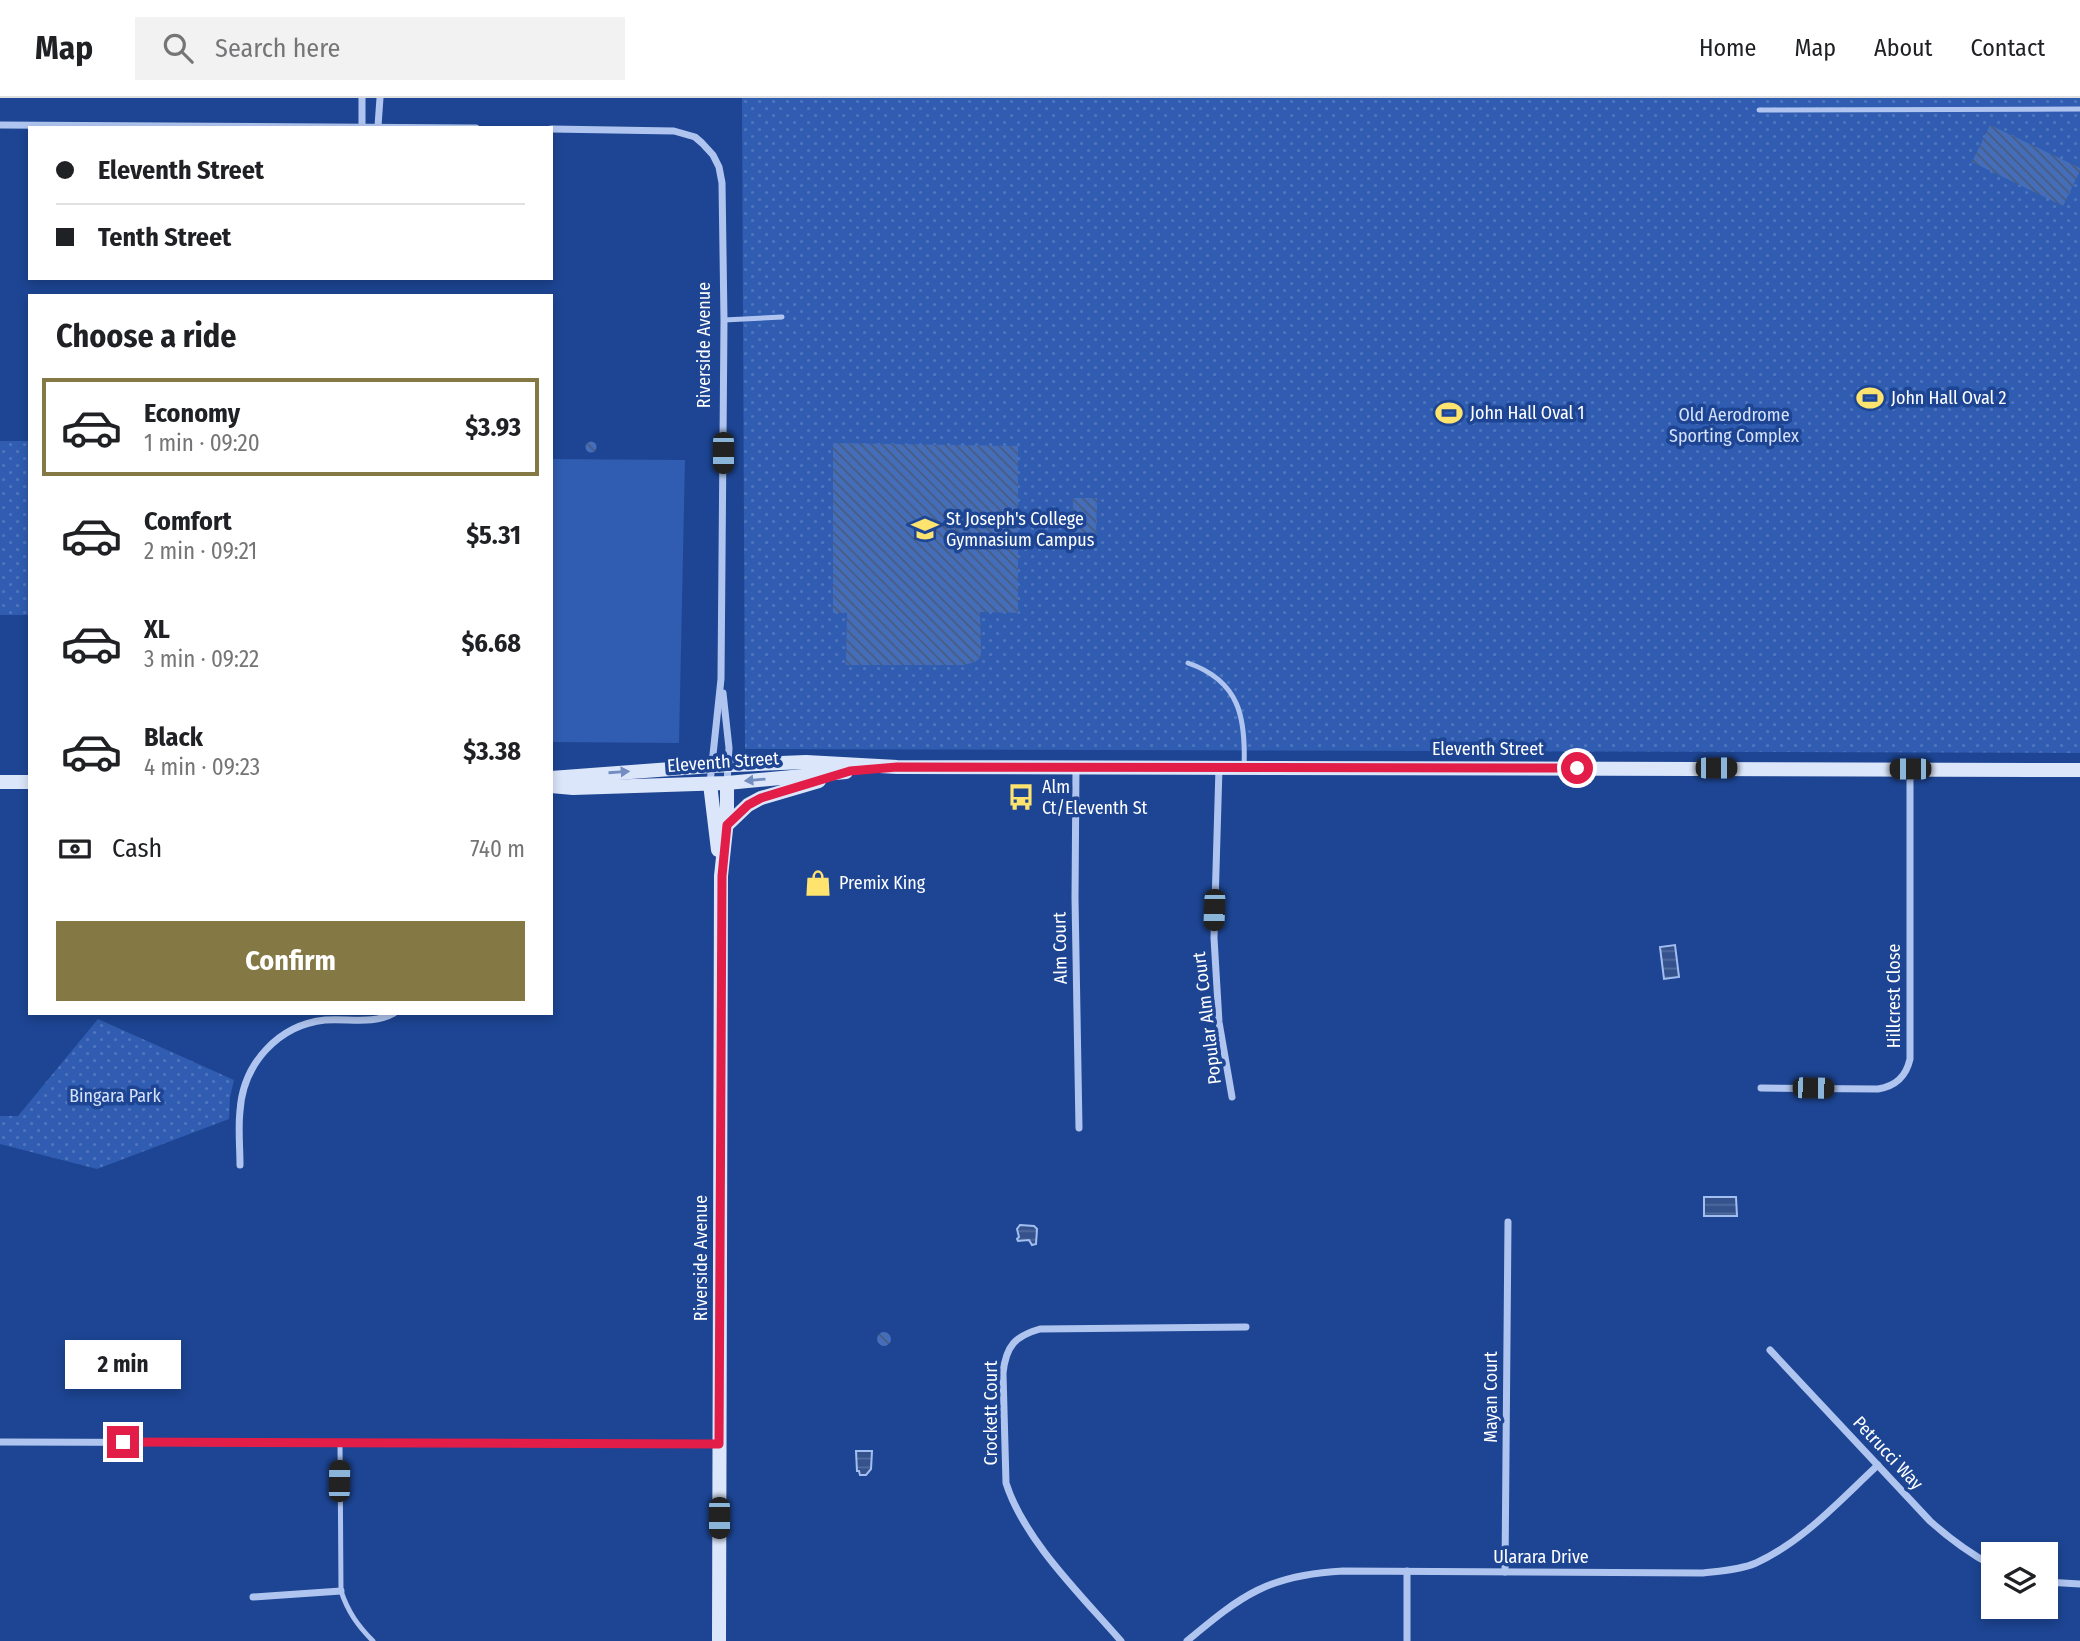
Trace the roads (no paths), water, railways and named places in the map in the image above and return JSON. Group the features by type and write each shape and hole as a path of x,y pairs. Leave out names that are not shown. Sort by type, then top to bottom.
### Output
{"main road":[{"name":"Eleventh Street","path":"553,778 806,762 897,767 2080,770"},
{"name":"Eleventh Street","path":"553,786 586,788 727,783 897,767"},
{"path":"727,825 748,805 761,798 850,771"},
{"path":"0,782 28,782"},
{"name":"Riverside Avenue","path":"710,783 722,876"},
{"name":"Riverside Avenue","path":"719,1641 722,876 727,825 727,783"}],"street":[{"path":"362,98 362,126"},
{"path":"0,125 378,126 380,98"},
{"name":"Riverside Avenue","path":"553,129 685,133 702,143 719,167 722,183 724,320 722,679 729,748 727,783"},
{"name":"Riverside Avenue","path":"710,783 722,679"},
{"name":"Alm Court","path":"1076,767 1079,1128"},
{"name":"Popular Alm Court","path":"1219,768 1214,938 1219,1021 1232,1097"},
{"name":"Hillcrest Close","path":"1761,1088 1878,1089 1897,1082 1908,1069 1910,769"},
{"path":"240,1165 239,1112 242,1096 256,1062 265,1049 294,1029 310,1023 326,1020 374,1020 390,1015"},
{"name":"Mayan Court","path":"1505,1572 1508,1222"},
{"name":"Crockett Court","path":"1121,1641 1041,1547 1012,1500 1006,1483 1004,1359 1016,1340 1028,1332 1040,1329 1246,1327"},
{"name":"Petrucci Way","path":"1770,1350 1930,1521 1950,1539 1981,1560"},
{"path":"0,1442 719,1444"},
{"name":"Ularara Drive","path":"1187,1641 1247,1595 1271,1583 1316,1572 1703,1573 1754,1564 1781,1550 1803,1534 1878,1465"},
{"path":"1407,1572 1407,1641"},
{"path":"2058,1583 2080,1584"},
{"path":"253,1597 341,1591"}],"lane":[{"path":"1759,110 2080,109"},
{"path":"724,320 782,317"},
{"path":"1188,663 1207,670 1221,681 1240,708 1244,725 1244,767"},
{"path":"340,1443 341,1591 353,1619 373,1641"}],"place":[{"name":"John Hall Oval 2","path":"1870,398"},
{"name":"John Hall Oval 1","path":"1449,413"},
{"name":"St Joseph's College Gymnasium Campus","path":"925,529"},
{"name":"Alm Ct/Eleventh St","path":"1021,797"},
{"name":"Premix King","path":"818,883"}],"park label":[{"name":"Old Aerodrome Sporting Complex","path":"1734,425"},
{"name":"Bingara Park","path":"115,1096"}]}
